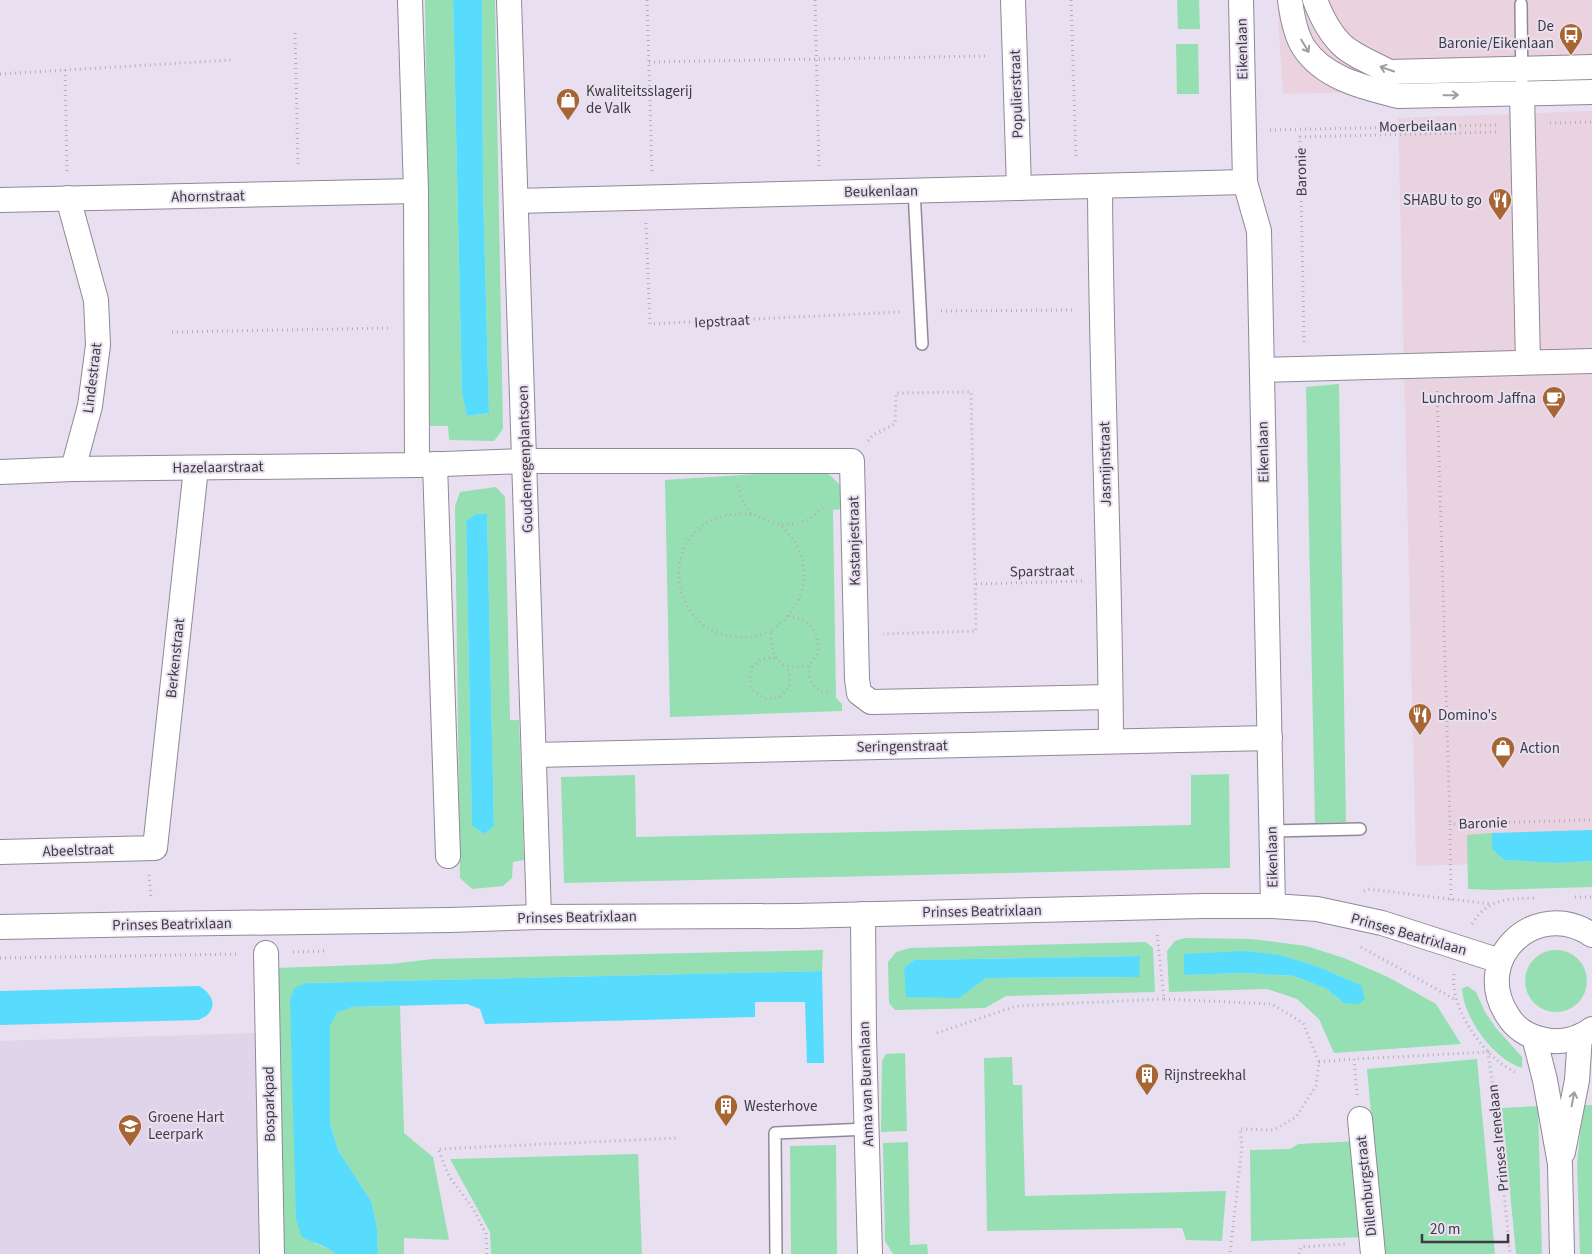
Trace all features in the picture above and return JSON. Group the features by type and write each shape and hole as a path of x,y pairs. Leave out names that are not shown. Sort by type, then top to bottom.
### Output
{"street":[{"path":"410,0 416,192 417,327 448,856"},
{"name":"Goudenregenplantsoen","path":"509,0 539,917"},
{"name":"Populierstraat","path":"1013,0 1019,188"},
{"name":"Eikenlaan","path":"1241,0 1246,182 1259,231 1273,906"},
{"name":"Moerbeilaan","path":"1290,0 1293,22 1304,47 1318,63 1341,79 1398,96 1592,92"},
{"path":"1315,0 1322,18 1342,45 1389,72 1592,67"},
{"path":"1522,93 1528,362"},
{"name":"Beukenlaan","path":"516,201 1246,182"},
{"name":"Jasmijnstraat","path":"1100,186 1111,741"},
{"name":"Ahornstraat","path":"0,200 416,192"},
{"name":"Lindestraat","path":"68,198 96,300 98,345 90,406 73,469"},
{"path":"1262,370 1592,361"},
{"path":"525,461 852,460"},
{"name":"Kastanjestraat","path":"852,460 857,679 859,693"},
{"name":"Hazelaarstraat","path":"0,472 73,469 426,465 525,461"},
{"name":"Berkenstraat","path":"155,848 196,468"},
{"path":"859,693 871,702 1110,697"},
{"name":"Seringenstraat","path":"534,755 1270,738"},
{"name":"Abeelstraat","path":"0,852 155,848"},
{"name":"Prinses Beatrixlaan","path":"0,927 539,917 796,916 1273,906 1317,909 1382,923 1500,961"},
{"name":"Anna van Burenlaan","path":"863,914 870,1254"},
{"path":"1586,1033 1571,1040 1553,1041 1534,1037 1521,1030 1510,1019 1500,1002 1497,982 1500,961 1505,951 1520,934 1540,924 1563,923 1579,927 1592,934"},
{"name":"Bosparkpad","path":"266,953 272,1254"},
{"path":"1560,1164 1586,1033"},
{"path":"1534,1037 1545,1080 1560,1164 1562,1254"},
{"name":"Dillenburgstraat","path":"1360,1119 1372,1248"}],"lane":[{"path":"1521,4 1522,93"},
{"path":"914,190 922,344"},
{"path":"1271,831 1360,829"},
{"path":"776,1254 775,1133 868,1129"}],"path":[{"path":"647,0 649,197"},
{"path":"815,0 820,193"},
{"path":"1071,0 1077,186"},
{"path":"295,33 298,194"},
{"path":"649,62 1015,56"},
{"path":"0,74 231,60"},
{"path":"64,70 68,198"},
{"name":"Moerbeilaan","path":"1244,130 1523,128 1592,122"},
{"name":"Baronie","path":"1307,369 1300,137 1523,128"},
{"name":"Iepstraat","path":"649,197 650,324 920,312 1101,309"},
{"path":"172,332 417,327"},
{"path":"1436,365 1450,824"},
{"path":"852,460 873,435 895,424 896,393 971,392 976,631 879,634"},
{"path":"736,461 738,489 743,503 751,514"},
{"path":"781,525 796,543 803,560 804,582 798,599 788,616 771,631 751,637 732,637 717,633 704,626 690,613 682,597 679,576 681,558 688,542 702,527 718,518 734,514 751,514 781,525 799,524 814,517 829,501"},
{"name":"Sparstraat","path":"976,584 1108,581"},
{"path":"788,616 801,619 814,628 819,643 817,655 809,665 809,677 814,687 824,693 859,693"},
{"path":"771,631 771,644 775,658"},
{"path":"787,666 790,677 789,687 780,697 767,699 754,692 749,679 753,667 761,659 775,658 787,666 795,668 809,665"},
{"name":"Baronie","path":"1451,900 1450,824 1592,820"},
{"name":"Prinses Beatrixlaan","path":"1360,892 1368,889 1492,904"},
{"path":"1154,907 1164,999"},
{"name":"Prinses Beatrixlaan","path":"1359,945 1366,951 1457,1000"},
{"path":"937,1034 1016,1006 1164,999 1272,1004 1303,1023 1319,1062 1316,1086 1296,1117 1274,1130 1240,1129 1242,1146 1230,1254"},
{"name":"Prinses Irenelaan","path":"1354,1058 1488,1052 1496,1110 1510,1254"},
{"path":"1319,1062 1354,1058 1360,1119"},
{"path":"487,1254 486,1234 474,1210 449,1176 438,1148 678,1138"},
{"path":"1299,1254 1301,1247 1372,1248"}],"shaded area":[{"path":"1277,0 1592,0 1592,86 1283,94"},
{"path":"1592,111 1592,860 1416,866 1398,118"},
{"name":"Groene Hart Leerpark","path":"255,1033 264,1254 0,1254 0,1041"}],"green space":[{"path":"425,0 453,0 462,394 467,416 489,413 483,187 482,0 495,0 503,429 494,441 449,440 448,426 430,426"},
{"path":"1177,0 1199,0 1200,29 1178,29"},
{"path":"1176,44 1198,44 1199,94 1177,94"},
{"path":"1339,384 1346,822 1315,823 1306,387"},
{"path":"819,470 830,475 841,486 842,509 833,510 836,698 842,704 842,711 670,717 665,480"},
{"path":"496,487 505,497 510,720 519,720 524,860 513,862 512,878 503,886 472,889 460,878 455,506 460,492","holes":["487,515 494,826 485,834 472,826 466,521"]},
{"path":"1229,774 1230,868 564,883 561,777 635,775 636,837 1191,825 1191,775"},
{"path":"1492,833 1492,849 1504,860 1557,863 1592,861 1592,887 1468,889 1467,835"},
{"path":"1185,938 1252,939 1306,946 1344,958 1388,977 1436,1004 1461,1044 1334,1053 1319,1019 1297,999 1267,989 1169,992 1167,951 1175,941","holes":["1184,954 1280,955 1314,965 1361,985 1344,1003 1325,988 1294,976 1245,973 1184,975"]},
{"path":"1146,942 1153,948 1155,992 1006,996 985,1008 895,1010 889,1003 888,962 896,952 910,948","holes":["1140,956 1138,977 986,978 904,968 914,960"]},
{"path":"823,950 822,971 307,983 314,1243 332,1250 336,1254 278,1254 273,968 391,964 433,959"},
{"path":"1550,950 1562,950 1578,959 1585,969 1587,981 1585,993 1578,1003 1562,1012 1550,1012 1539,1007 1530,998 1525,987 1525,975 1530,964 1539,955"},
{"path":"1467,986 1476,992 1485,1012 1496,1028 1522,1057 1522,1068 1501,1056 1482,1036 1468,1012 1464,1000 1462,989"},
{"path":"400,1006 404,1133 433,1157 449,1240 404,1238 404,1254 378,1254 377,1227 371,1201 338,1150 330,1123 330,1026 337,1013 350,1007"},
{"path":"905,1053 907,1131 881,1132 882,1061 886,1054"},
{"path":"1012,1057 1013,1085 1022,1085 1025,1196 1226,1191 1222,1241 1186,1240 1182,1228 987,1231 984,1058"},
{"path":"1477,1059 1495,1254 1384,1254 1367,1069"},
{"path":"1583,1105 1592,1105 1592,1254 1580,1254 1577,1165"},
{"path":"1538,1106 1542,1254 1516,1254 1502,1108"},
{"path":"1358,1141 1367,1237 1251,1241 1250,1150 1290,1149 1298,1144"},
{"path":"908,1142 910,1245 927,1244 928,1254 893,1254 885,1241 883,1143"},
{"path":"836,1145 837,1254 791,1254 790,1146"},
{"path":"638,1154 642,1254 491,1254 490,1232 450,1159"}],"water":[{"path":"453,0 482,0 483,187 489,413 467,416 462,394"},
{"path":"476,514 487,514 494,826 485,834 472,826 466,521"},
{"path":"1592,830 1592,861 1557,863 1504,860 1492,849 1492,833"},
{"path":"1244,951 1280,955 1314,965 1361,985 1365,999 1358,1004 1344,1003 1325,988 1294,976 1245,973 1184,975 1184,954"},
{"path":"1140,956 1139,977 986,978 959,998 906,997 904,968 914,960"},
{"path":"822,971 824,1063 807,1063 805,1002 755,1002 755,1017 485,1024 480,1009 467,1004 351,1007 337,1013 330,1026 330,1123 338,1150 371,1201 377,1227 378,1254 336,1254 302,1237 296,1219 290,1000 294,988 307,983"},
{"path":"199,986 211,997 212,1009 199,1020 0,1025 0,991"}],"place":[{"name":"De Baronie/Eikenlaan","path":"1571,56"},
{"name":"Kwaliteitsslagerij de Valk","path":"568,121"},
{"name":"SHABU to go","path":"1500,221"},
{"name":"Lunchroom Jaffna","path":"1554,419"},
{"name":"Domino's","path":"1420,736"},
{"name":"Action","path":"1503,769"},
{"name":"Rijnstreekhal","path":"1147,1096"},
{"name":"Westerhove","path":"726,1127"},
{"name":"Groene Hart Leerpark","path":"130,1147"}]}
